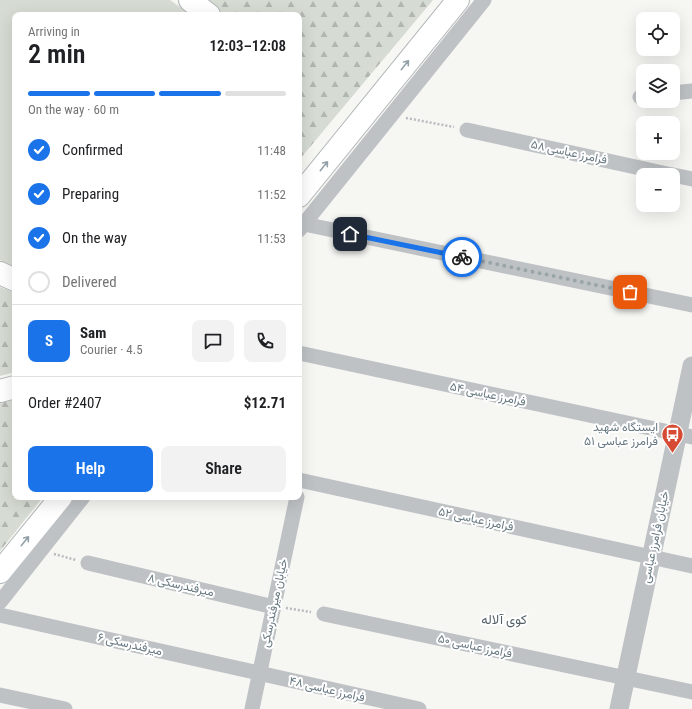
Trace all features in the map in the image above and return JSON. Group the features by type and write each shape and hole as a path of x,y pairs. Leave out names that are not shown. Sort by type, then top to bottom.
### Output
{"highway":[{"path":"190,0 205,12"},
{"path":"302,192 458,0"},
{"path":"0,273 12,279"},
{"path":"0,391 12,388"},
{"path":"0,572 59,500"}],"street":[{"path":"302,226 392,115 488,1"},
{"path":"680,92 692,91"},
{"name":"فرامرز عباسی ۵۸","path":"466,130 640,168"},
{"name":"فرامرز عباسی ۵۸","path":"680,177 692,180"},
{"path":"302,227 692,305"},
{"name":"فرامرز عباسی ۵۴","path":"302,354 685,436"},
{"name":"خیابان فرامرز عباسی","path":"619,709 651,557 685,436 692,366"},
{"name":"فرامرز عباسی ۵۲","path":"302,483 692,566"},
{"path":"0,602 81,500"},
{"name":"خیابان میرفندرسکی","path":"252,709 296,500"},
{"name":"میرفندرسکی ۸","path":"88,563 274,606"},
{"name":"فرامرز عباسی ۵۰","path":"324,614 692,692"},
{"name":"میرفندرسکی ۶","path":"0,615 259,673"},
{"name":"فرامرز عباسی ۴۸","path":"259,673 419,709"},
{"path":"0,694 65,709"}],"path":[{"path":"392,115 466,130"},
{"path":"40,551 88,563"},
{"path":"274,606 324,614"}],"green space":[{"path":"0,0 170,0 187,12 12,12 12,267 0,260"},
{"path":"208,0 433,0 302,156 302,12 219,12"},
{"path":"0,287 12,292 12,373 0,376"},
{"path":"12,399 12,500 41,500 0,551 0,402"}],"way so far":[{"path":"462,257 630,292"}],"place":[{"name":"ایستگاه شهید فرامرز عباسی ۵۱","path":"673,454"}],"district":[{"name":"کوی آلاله","path":"504,619"}],"route":[{"path":"350,234 462,257"}]}
